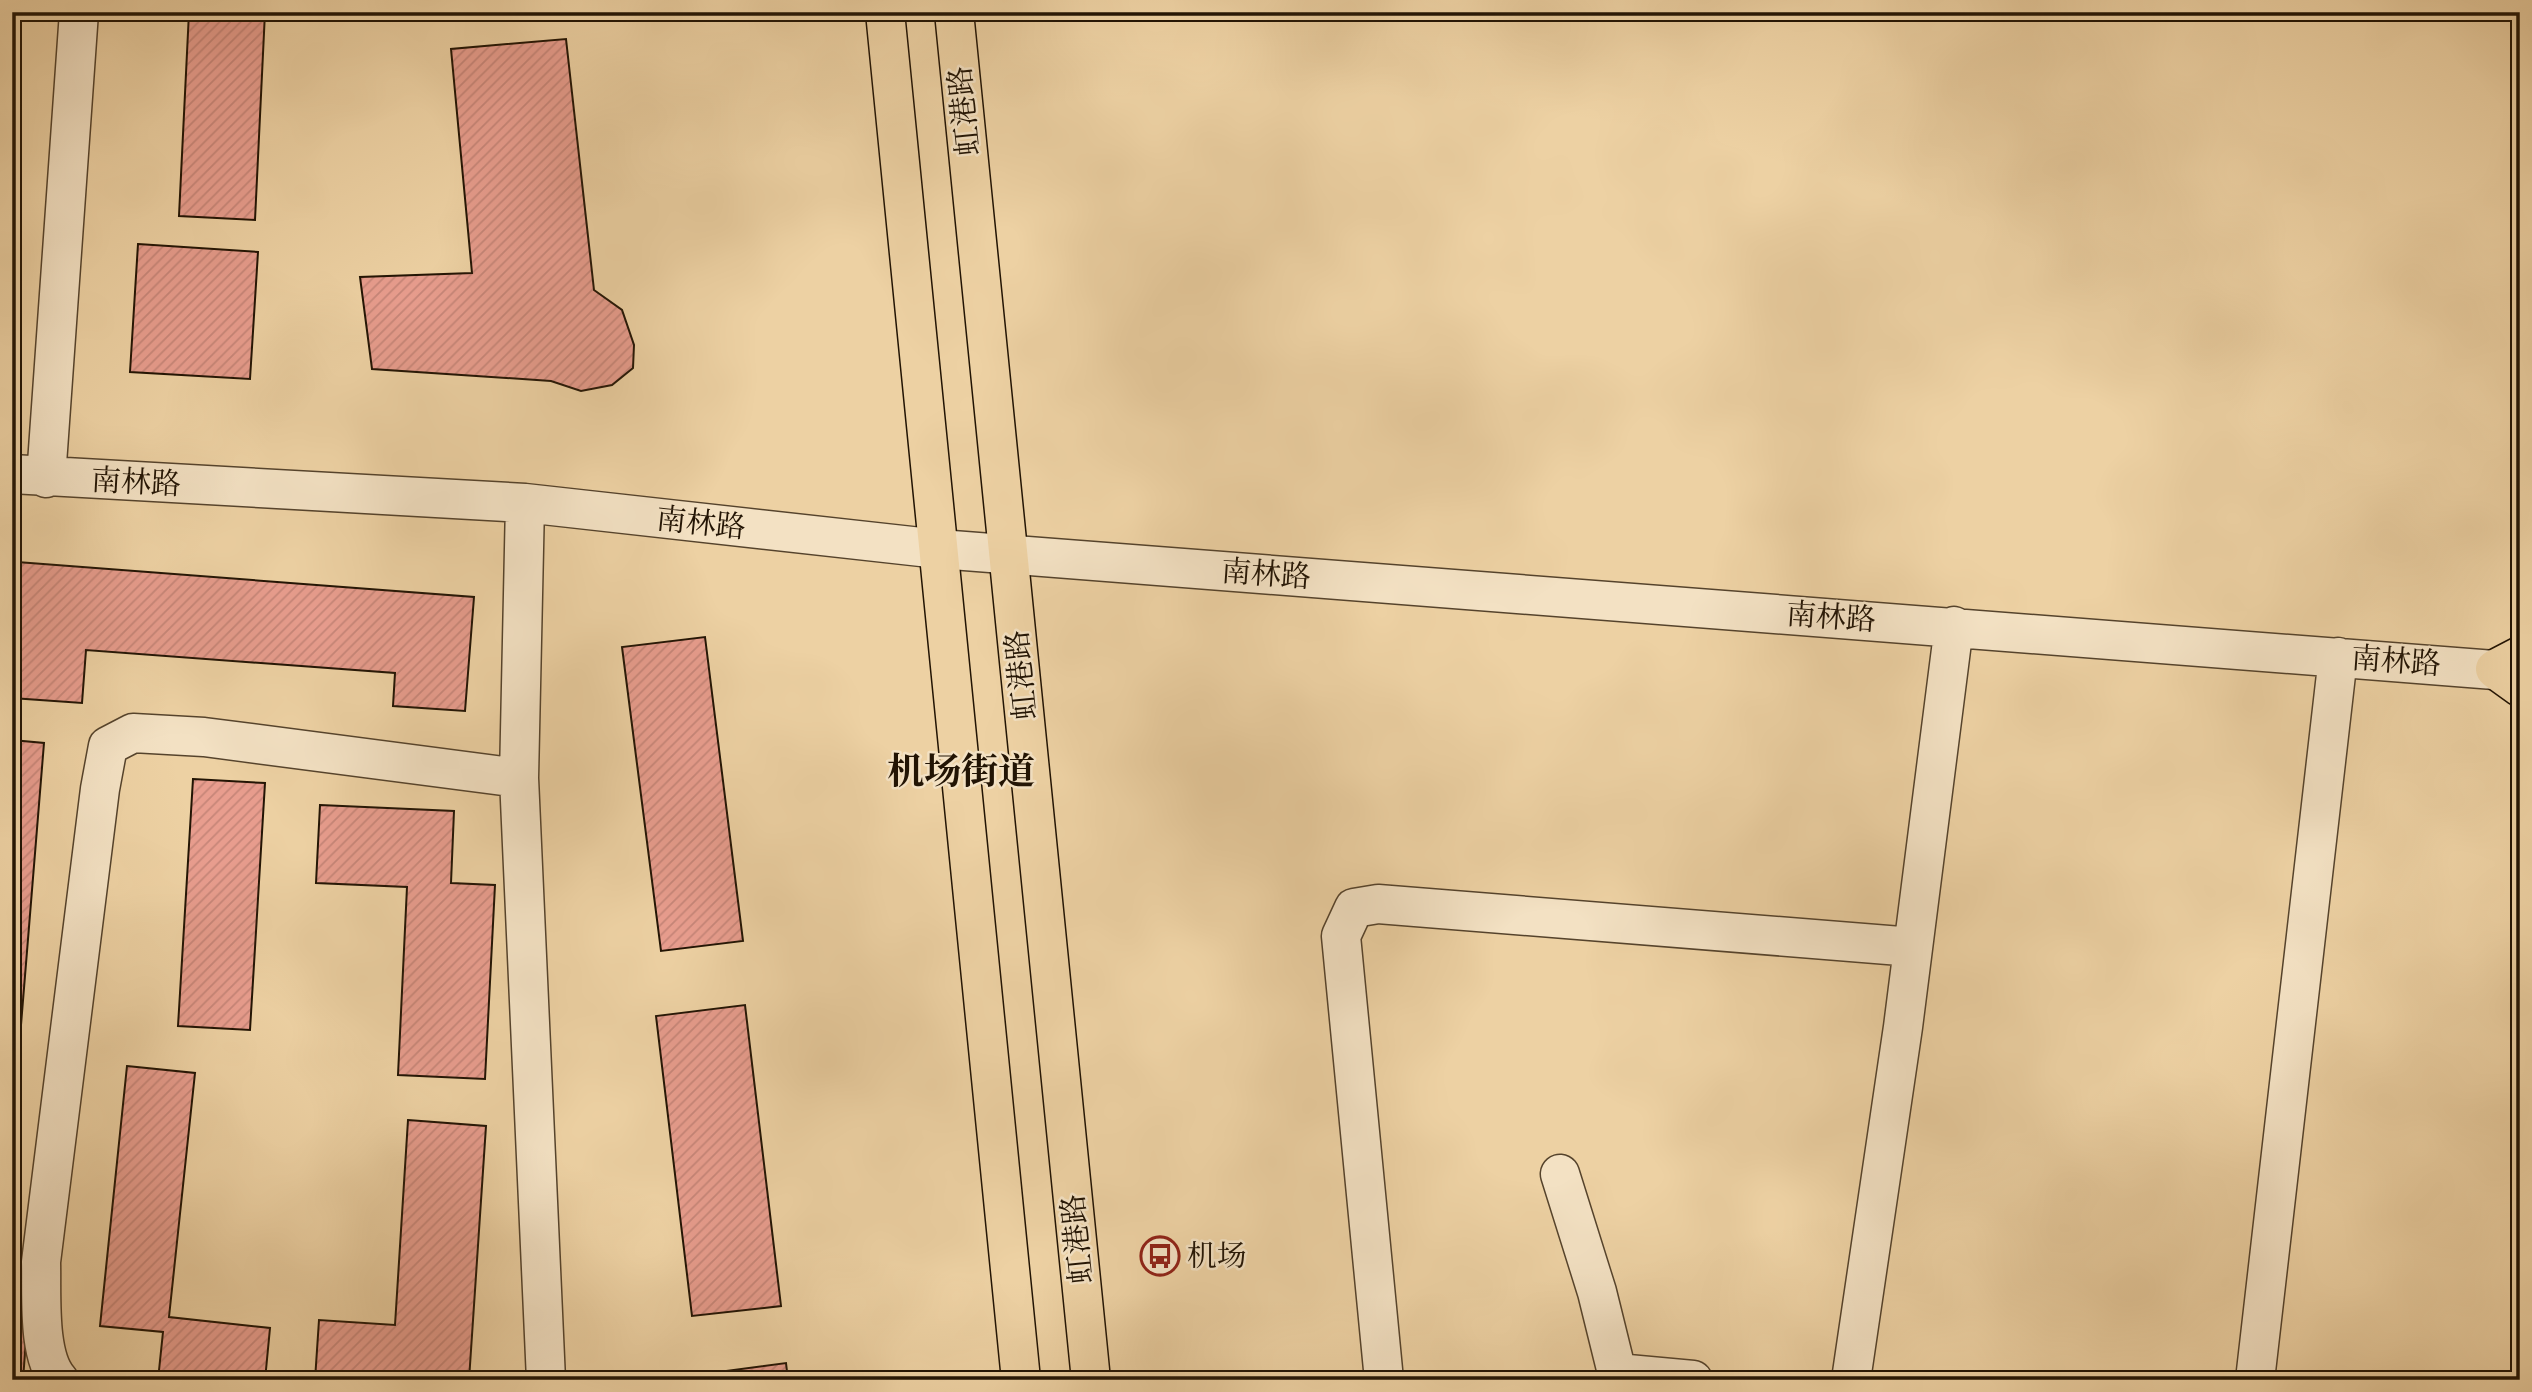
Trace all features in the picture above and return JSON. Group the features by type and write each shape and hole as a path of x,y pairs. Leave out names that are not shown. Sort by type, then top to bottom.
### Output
{"highway":[{"path":"885,12 1021,1380"},
{"name":"虹港路","path":"954,12 1091,1380"}],"street":[{"path":"29,476 79,13 51,12"},
{"name":"南林路","path":"29,476 525,503 1009,555 2513,671"},
{"path":"525,503 519,778 546,1380"},
{"path":"1851,1380 1913,947 1954,626"},
{"path":"2255,1380 2338,657"},
{"path":"59,1380 50,1370 42,1319 41,1262 100,789 108,746 133,733 204,737 519,778"},
{"path":"1384,1380 1341,936 1354,908 1377,904 1913,947"},
{"path":"1560,1174 1597,1292 1617,1373 1693,1380"}],"building":[{"path":"189,12 265,12 255,220 179,216"},
{"path":"566,39 594,290 622,310 634,345 633,368 612,385 581,391 551,381 372,369 360,277 472,273 451,49"},
{"path":"12,60 20,60 12,175"},
{"path":"138,244 258,252 250,379 130,372"},
{"path":"17,562 474,597 465,711 393,706 395,673 86,650 82,703 12,698 12,632"},
{"path":"705,637 743,941 661,951 622,647"},
{"path":"12,740 44,743 17,1074 12,1074"},
{"path":"193,779 265,783 250,1030 178,1026"},
{"path":"320,805 454,811 451,883 495,885 485,1079 398,1075 407,887 316,883"},
{"path":"745,1005 781,1306 692,1316 656,1016"},
{"path":"127,1066 195,1073 169,1317 270,1328 265,1380 158,1380 163,1332 100,1326"},
{"path":"408,1120 486,1126 469,1380 315,1380 319,1320 395,1325"},
{"path":"12,1311 28,1312 23,1380 12,1380"},
{"path":"786,1363 788,1380 696,1380 695,1375"}],"place":[{"name":"机场","path":"1160,1256"}],"district":[{"name":"机场街道","path":"961,771"}]}
